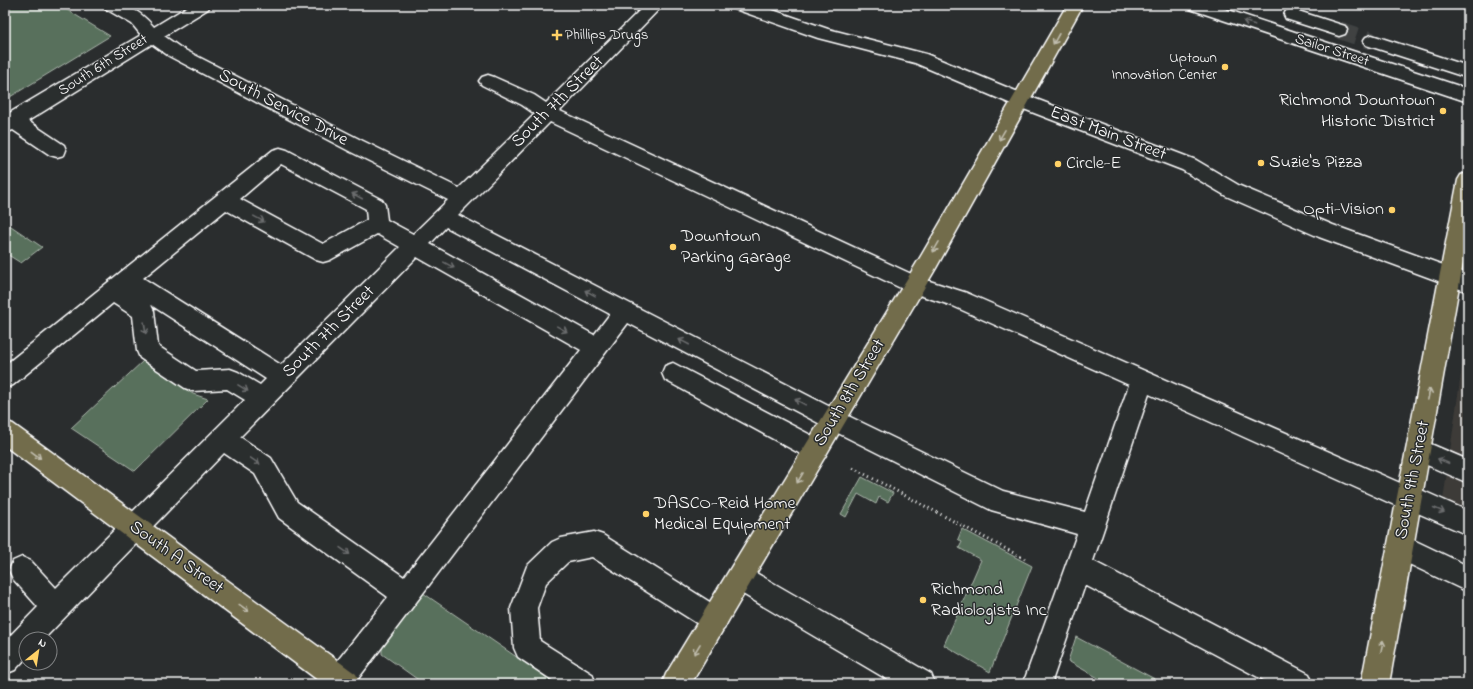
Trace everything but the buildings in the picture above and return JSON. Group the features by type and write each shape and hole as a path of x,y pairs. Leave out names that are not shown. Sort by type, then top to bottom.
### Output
{"main road":[{"name":"South 8th Street","path":"676,684 914,285 1022,101 1075,5"},
{"name":"South 9th Street","path":"1375,684 1418,450 1459,280 1468,180"},
{"name":"South A Street","path":"5,432 341,682"}],"street":[{"name":"South Service Drive","path":"112,5 138,20 151,35 182,55 356,146 462,198"},
{"name":"South 6th Street","path":"9,123 202,5"},
{"name":"South 7th Street","path":"5,660 134,527 655,5"},
{"name":"East Main Street","path":"741,5 824,34 920,58 1022,101 1188,165 1233,192 1326,231 1459,280"},
{"name":"Sailor Street","path":"1196,5 1468,96"},
{"path":"1286,35 1294,10 1339,30"},
{"path":"1372,41 1468,72"},
{"path":"488,81 528,100 548,113 914,285 959,299 1410,499 1468,523"},
{"path":"9,123 57,150"},
{"path":"5,378 280,155 375,205 377,224"},
{"path":"225,200 323,254 377,224"},
{"path":"444,217 834,420 1000,502 1092,526"},
{"path":"377,224 597,348"},
{"path":"120,285 283,378"},
{"path":"120,285 142,311 148,351 193,381 230,379 262,400"},
{"path":"341,682 406,594 625,311"},
{"path":"673,373 816,450"},
{"path":"1037,684 1142,380"},
{"path":"224,438 263,466 288,510 406,594"},
{"path":"1418,450 1468,472"},
{"path":"582,684 527,648 524,608 536,575 561,551 594,544 715,620"},
{"path":"1401,547 1468,579"},
{"path":"1078,567 1300,684"},
{"path":"22,570 56,607"},
{"path":"740,578 921,684"}],"path":[{"path":"853,468 1028,560"}],"shaded area":[{"path":"1468,325 1468,534 1440,521"}],"green space":[{"path":"5,5 59,5 110,36 5,100"},
{"path":"5,222 42,247 21,263 5,253"},
{"path":"143,361 193,394 208,399 135,471 71,428"},
{"path":"862,477 893,493 888,502 879,497 876,504 858,494 846,517 841,514"},
{"path":"962,529 1032,566 990,672 944,645 981,560 959,548 962,542 958,539"},
{"path":"423,593 556,684 424,684 382,654 382,645"},
{"path":"1076,637 1164,684 1109,684 1068,661"}],"tunnel":[{"path":"1339,30 1372,41"}],"place":[{"name":"Phillips Drugs","path":"557,35"},
{"name":"Uptown Innovation Center","path":"1225,67"},
{"name":"Richmond Downtown Historic District","path":"1443,111"},
{"name":"Suzie's Pizza","path":"1261,163"},
{"name":"Circle-E","path":"1058,164"},
{"name":"Opti-Vision","path":"1392,210"},
{"name":"Downtown Parking Garage","path":"673,247"},
{"name":"DASCO-Reid Home Medical Equipment","path":"646,514"},
{"name":"Richmond Radiologists Inc","path":"923,600"}]}
